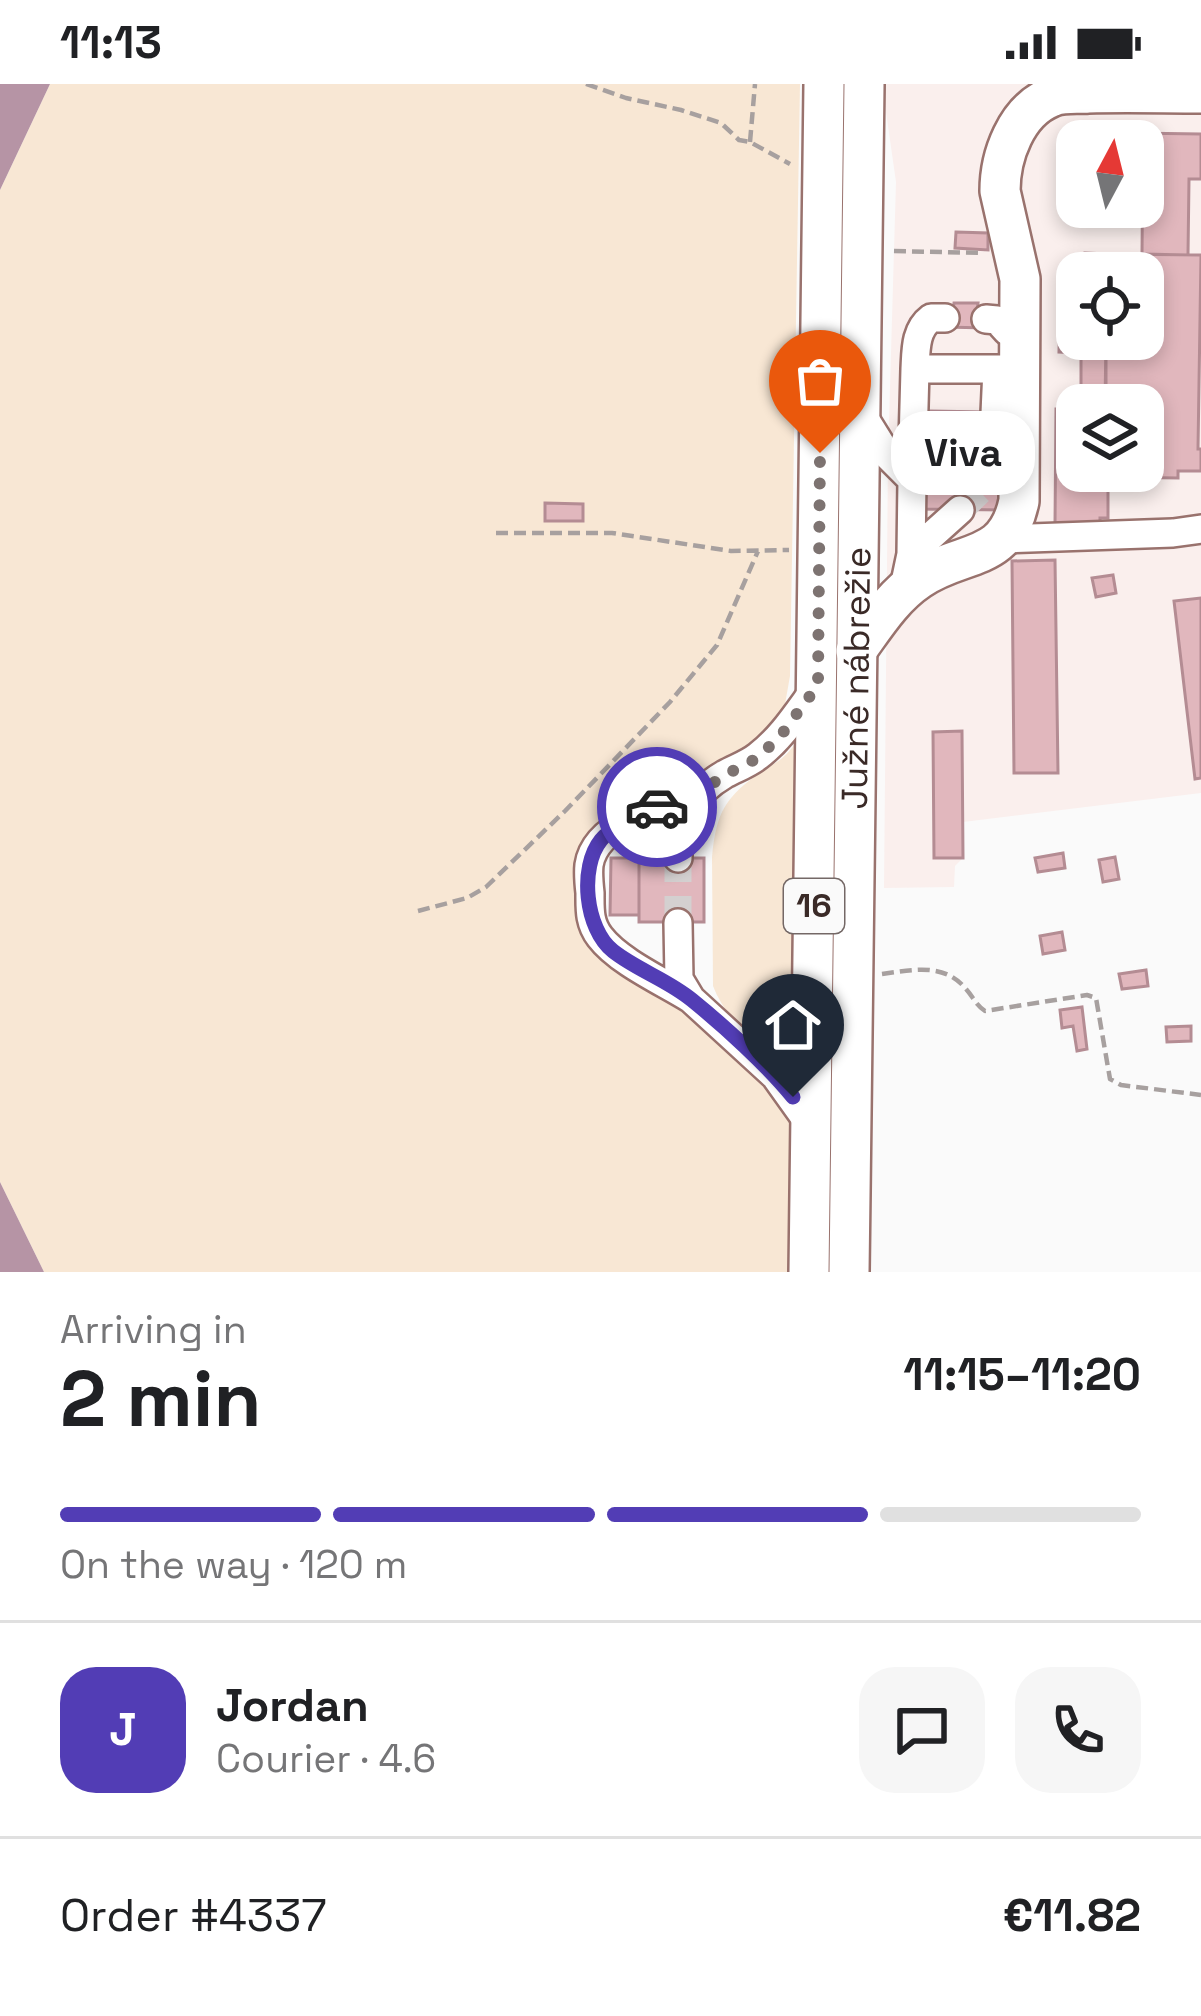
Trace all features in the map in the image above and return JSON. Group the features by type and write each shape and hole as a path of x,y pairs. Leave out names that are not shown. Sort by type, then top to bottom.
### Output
{"highway":[{"name":"Južné nábrežie","path":"809,1272 824,84"},
{"name":"Južné nábrežie","path":"849,1272 864,84"},
{"path":"856,651 886,608 920,578 986,550 1003,539 1014,522 1019,501 1006,347 1020,279 1000,190 1007,148 1030,111 1057,94 1201,93"}],"lane":[{"path":"903,592 911,554 916,346 922,327 931,318 945,318"},
{"path":"915,369 1006,347 992,479"},
{"path":"860,410 888,456 912,480"},
{"path":"911,554 960,510"},
{"path":"1003,539 1201,529"},
{"path":"678,858 681,820 692,800 779,738 818,685"},
{"path":"692,800 663,805 610,831 598,844 589,863 590,918 611,950 691,999 776,1076 811,1126"},
{"path":"678,922 680,979 691,999"}],"path":[{"path":"586,84 721,123 739,140 795,166"},
{"path":"750,142 754,84"},
{"path":"894,251 1016,254"},
{"path":"496,533 612,532 731,551 818,549"},
{"path":"418,911 467,898 485,887 670,702 716,645 758,551"},
{"path":"882,974 926,968 952,976 986,1011 1087,995 1096,998 1110,1078 1121,1085 1201,1095"}],"shaded area":[{"path":"0,84 50,84 0,190"},
{"path":"50,84 800,84 790,676 779,738 611,831 590,918 793,1097 788,1272 44,1272 0,1182 0,190"},
{"path":"882,84 1201,84 1201,793 963,822 963,858 955,866 954,887 884,888 896,182"},
{"path":"794,745 799,749 798,1077 790,1080 737,1024 713,986 712,858 725,806"},
{"path":"0,1182 44,1272 0,1272"}],"building":[{"path":"1164,133 1201,134 1201,179 1189,179 1188,255 1142,252 1142,228 1164,228"},
{"path":"956,232 988,233 988,250 955,248"},
{"path":"1164,255 1201,255 1201,471 1178,471 1178,478 1164,478 1164,384 1105,384 1106,360 1164,360"},
{"path":"954,303 978,303 986,328 945,327"},
{"path":"1081,360 1106,360 1106,384 1081,384"},
{"path":"1056,409 1056,492 1108,492 1108,518 1100,518 1100,524 1055,524"},
{"path":"930,411 984,412 983,466 928,465"},
{"path":"941,465 983,466 1007,479 1007,510 916,509 916,478 940,478"},
{"path":"545,503 583,504 583,521 545,521"},
{"path":"1055,560 1058,773 1014,773 1012,561"},
{"path":"1113,575 1116,593 1096,597 1092,578"},
{"path":"1201,598 1201,778 1195,779 1174,601"},
{"path":"962,731 963,858 934,858 933,732"},
{"path":"1063,853 1065,868 1038,872 1035,858"},
{"path":"1115,857 1119,879 1103,882 1099,860"},
{"path":"611,858 639,858 639,915 610,915"},
{"path":"639,858 704,858 704,922 639,922"},
{"path":"1062,932 1065,950 1043,954 1040,936"},
{"path":"1146,970 1148,986 1122,989 1119,974"},
{"path":"1082,1007 1087,1049 1077,1051 1073,1026 1062,1028 1060,1010"},
{"path":"1191,1026 1191,1041 1167,1042 1166,1027"}],"tunnel":[{"path":"960,510 992,479"},
{"path":"678,858 678,923"}],"way so far":[{"path":"657,807 692,800 721,777 754,760 779,738 818,685 820,453"}],"place":[{"name":"Viva","path":"820,453"}],"route":[{"path":"657,807 610,831 598,844 589,863 590,918 596,933 611,950 691,999 793,1097"}]}
